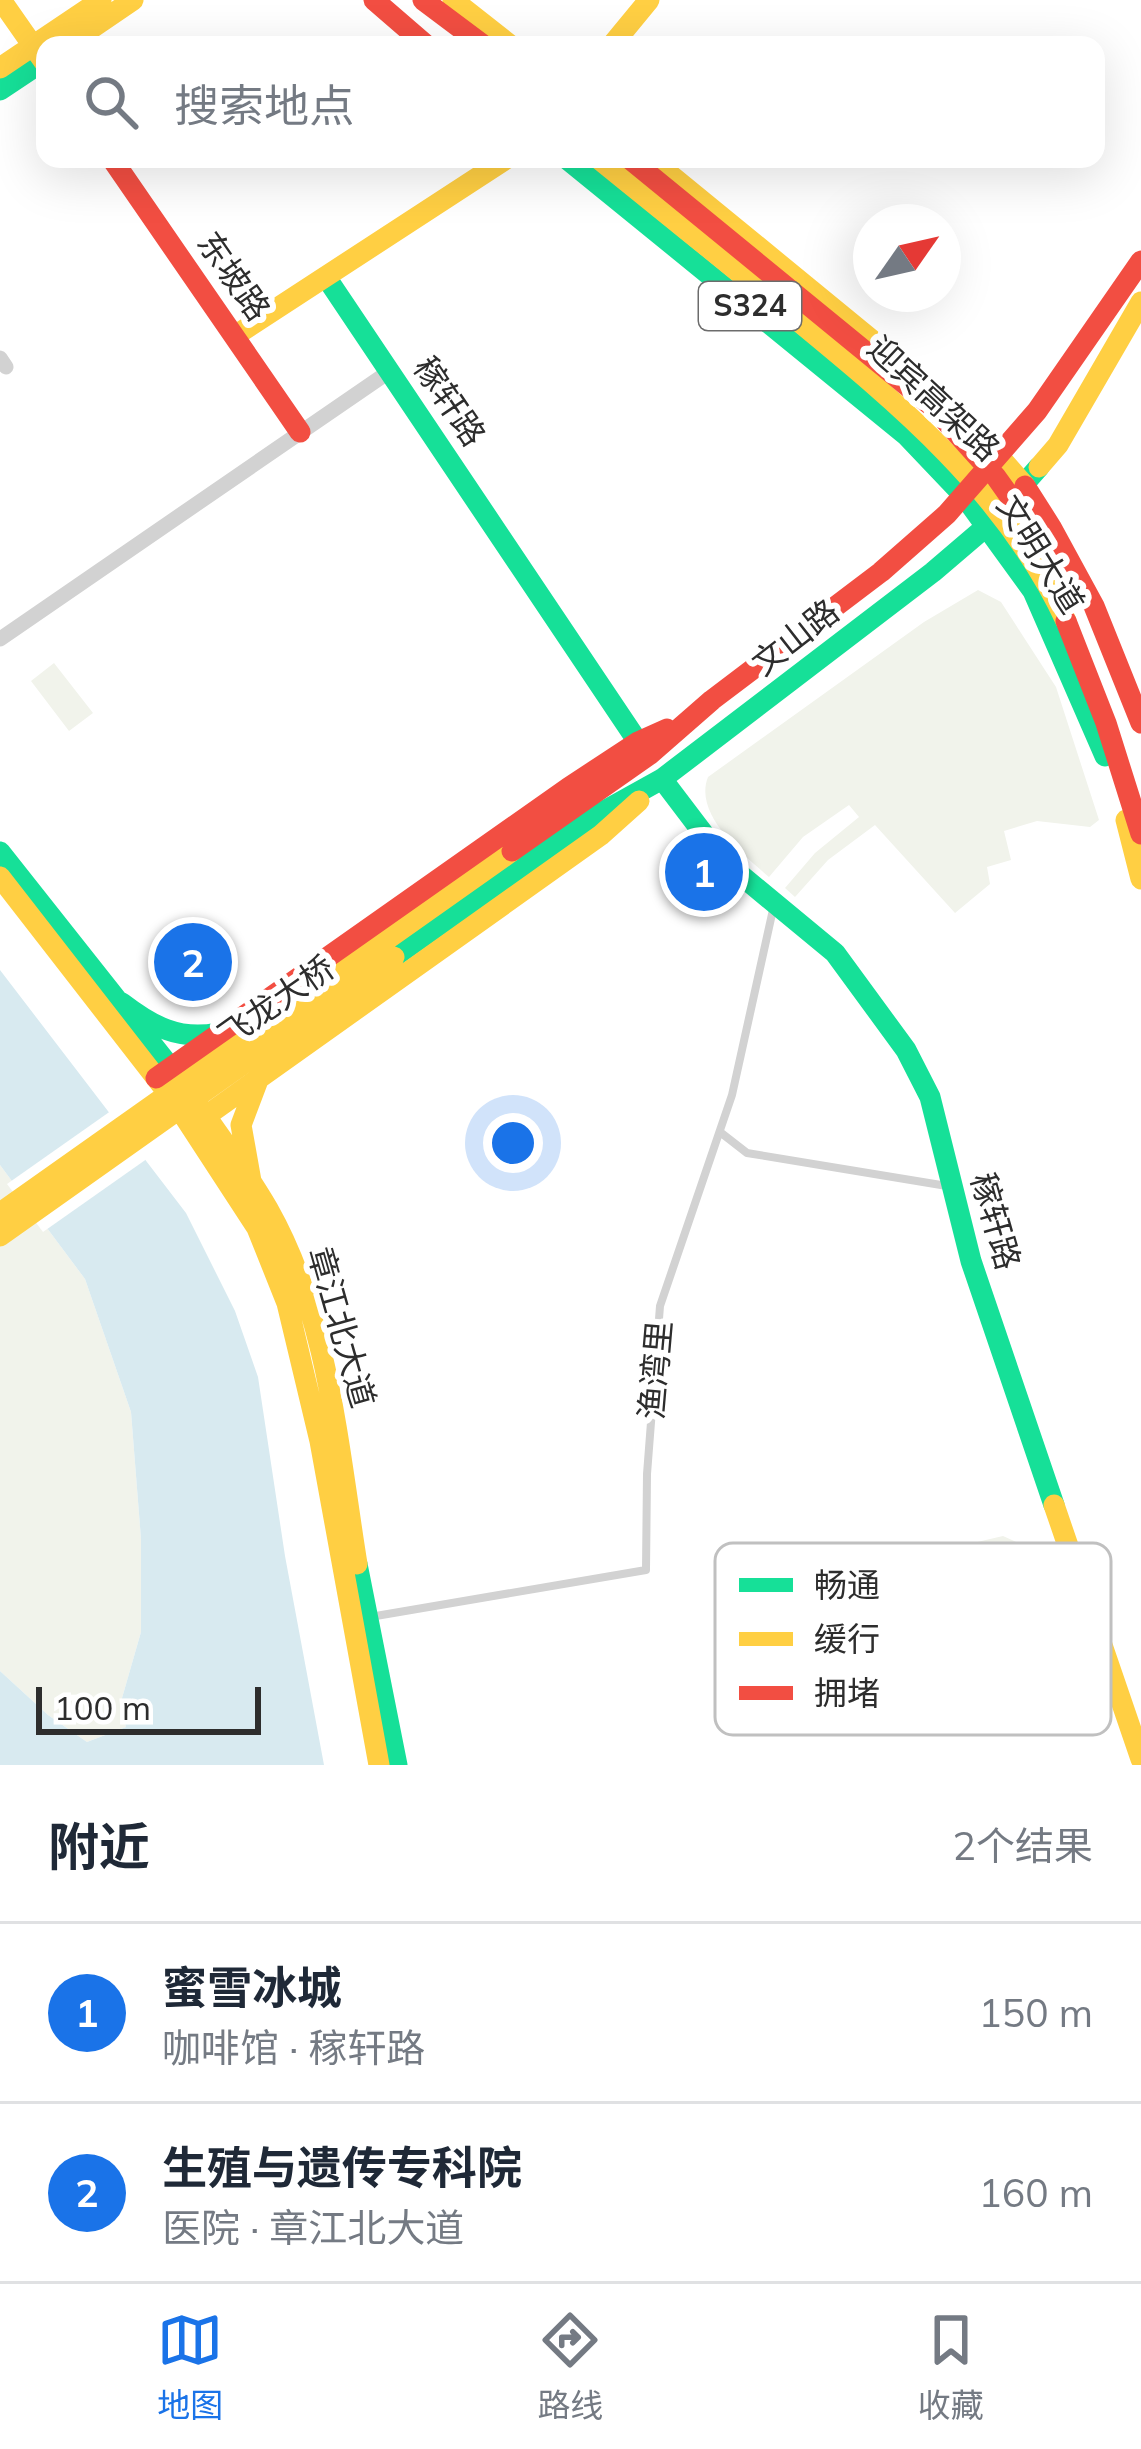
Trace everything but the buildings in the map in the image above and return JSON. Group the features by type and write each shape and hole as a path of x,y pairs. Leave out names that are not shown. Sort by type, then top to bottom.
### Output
{"main road":[{"path":"1,0 36,49"},
{"path":"64,36 101,0"},
{"path":"80,36 133,0"},
{"path":"374,0 416,36"},
{"path":"400,0 443,36"},
{"path":"423,0 471,36"},
{"path":"453,0 499,36"},
{"path":"620,36 650,0"},
{"path":"0,68 36,59"},
{"path":"0,90 36,62"},
{"name":"东坡路","path":"118,168 300,432"},
{"path":"236,335 492,168"},
{"name":"S324","path":"578,168 906,435 964,496"},
{"name":"迎宾高架路","path":"610,168 850,363 962,465 1025,547 1066,620 1106,716 1141,834"},
{"name":"迎宾高架路","path":"641,168 933,407 996,477 1040,538 1082,613 1141,771"},
{"name":"S324","path":"662,168 926,383 1025,486"},
{"name":"文明大道","path":"1141,261 1075,363 964,496 1033,591 1141,855"},
{"name":"稼轩路","path":"326,277 638,742"},
{"name":"文明大道","path":"1141,302 1058,446 1025,486 1094,606 1141,723"},
{"name":"文山路","path":"585,812 662,779 933,572 1025,486"},
{"name":"文山路","path":"585,812 685,721 914,545 964,496"},
{"path":"1106,716 1141,879"},
{"path":"164,1072 638,742 685,721"},
{"path":"199,1121 601,835 662,779"},
{"name":"稼轩路","path":"662,779 725,862 835,953 906,1050 930,1097 970,1261 1067,1543"},
{"name":"飞龙大桥","path":"0,1213 585,812"},
{"name":"飞龙大桥","path":"0,1236 585,812"},
{"name":"章江北大道","path":"0,852 122,1003 199,1121 250,1181 284,1240 318,1338 397,1765"},
{"name":"章江北大道","path":"0,877 164,1072"},
{"path":"122,1003 170,1034 200,1038 220,1033"},
{"path":"250,1181 241,1125 260,1077"},
{"name":"章江北大道","path":"199,1121 257,1228 287,1304 320,1441 379,1765"},
{"name":"稼轩路","path":"1111,1672 1141,1759"}],"street":[{"path":"0,639 390,371"}],"lane":[{"name":"渔湾里","path":"368,1618 646,1570 647,1474 660,1306 732,1095 775,904"},
{"path":"719,1132 748,1153 949,1186"}],"shaded area":[{"path":"978,590 1001,602 1056,687 1099,820 1090,827 1037,821 1004,831 1011,860 987,867 990,884 955,913 875,825 828,860 795,897 785,888 815,853 859,817 849,805 803,837 769,877 714,820 705,791 708,777 924,622"},
{"path":"54,663 93,713 69,731 31,681"},
{"path":"0,970 186,1213 235,1311 258,1377 324,1765 0,1765 0,1671 48,1715 87,1742 126,1727 120,1705 141,1632 141,1539 131,1412 85,1279 0,1165"},
{"path":"0,1165 85,1279 131,1412 141,1539 141,1632 120,1705 126,1727 87,1742 48,1715 0,1671"},
{"path":"1003,1536 1018,1543 973,1543"}],"pier":[{"path":"115,1108 151,1156 43,1232 7,1184"}],"traffic: fast":[{"path":"0,90 36,66"},
{"path":"578,168 906,435 964,496 1033,591 1105,756"},
{"path":"326,277 638,742"},
{"path":"394,957 590,819 662,779 933,572 988,525 1039,467"},
{"path":"662,779 725,862 835,953 906,1050 930,1097 971,1261 1054,1505"},
{"path":"0,852 178,1077"},
{"path":"122,1003 167,1030 218,1033"},
{"path":"357,1564 397,1765"}],"traffic: slow":[{"path":"1,0 36,50"},
{"path":"48,36 101,0"},
{"path":"80,36 133,0"},
{"path":"453,0 499,36"},
{"path":"619,36 649,0"},
{"path":"0,68 36,44"},
{"path":"236,335 492,168"},
{"path":"610,168 832,349 947,453 1013,531 1066,621"},
{"path":"662,168 961,413 1025,486"},
{"path":"1039,467 1058,445 1141,302"},
{"path":"192,1126 601,835 639,801"},
{"path":"1126,820 1141,879"},
{"path":"0,1213 512,851"},
{"path":"0,877 164,1088"},
{"path":"0,1236 394,957"},
{"path":"251,1181 241,1125 258,1080"},
{"path":"196,1102 268,1209 305,1293 328,1382 357,1564"},
{"path":"182,1113 257,1228 287,1303 320,1441 379,1765"},
{"path":"1054,1505 1067,1543"},
{"path":"1111,1671 1141,1759"}],"traffic: jam":[{"path":"374,0 416,36"},
{"path":"423,0 471,36"},
{"path":"118,168 300,432"},
{"path":"641,168 933,407 1018,508"},
{"path":"512,851 649,755 947,514 1037,411 1141,261"},
{"path":"1025,486 1051,527"},
{"path":"1051,527 1094,606 1141,723"},
{"path":"1066,621 1106,723 1141,834"},
{"path":"156,1078 568,788 638,742 667,729"}],"place":[{"name":"蜜雪冰城","path":"704,872"},
{"name":"生殖与遗传专科院","path":"193,962"}]}
